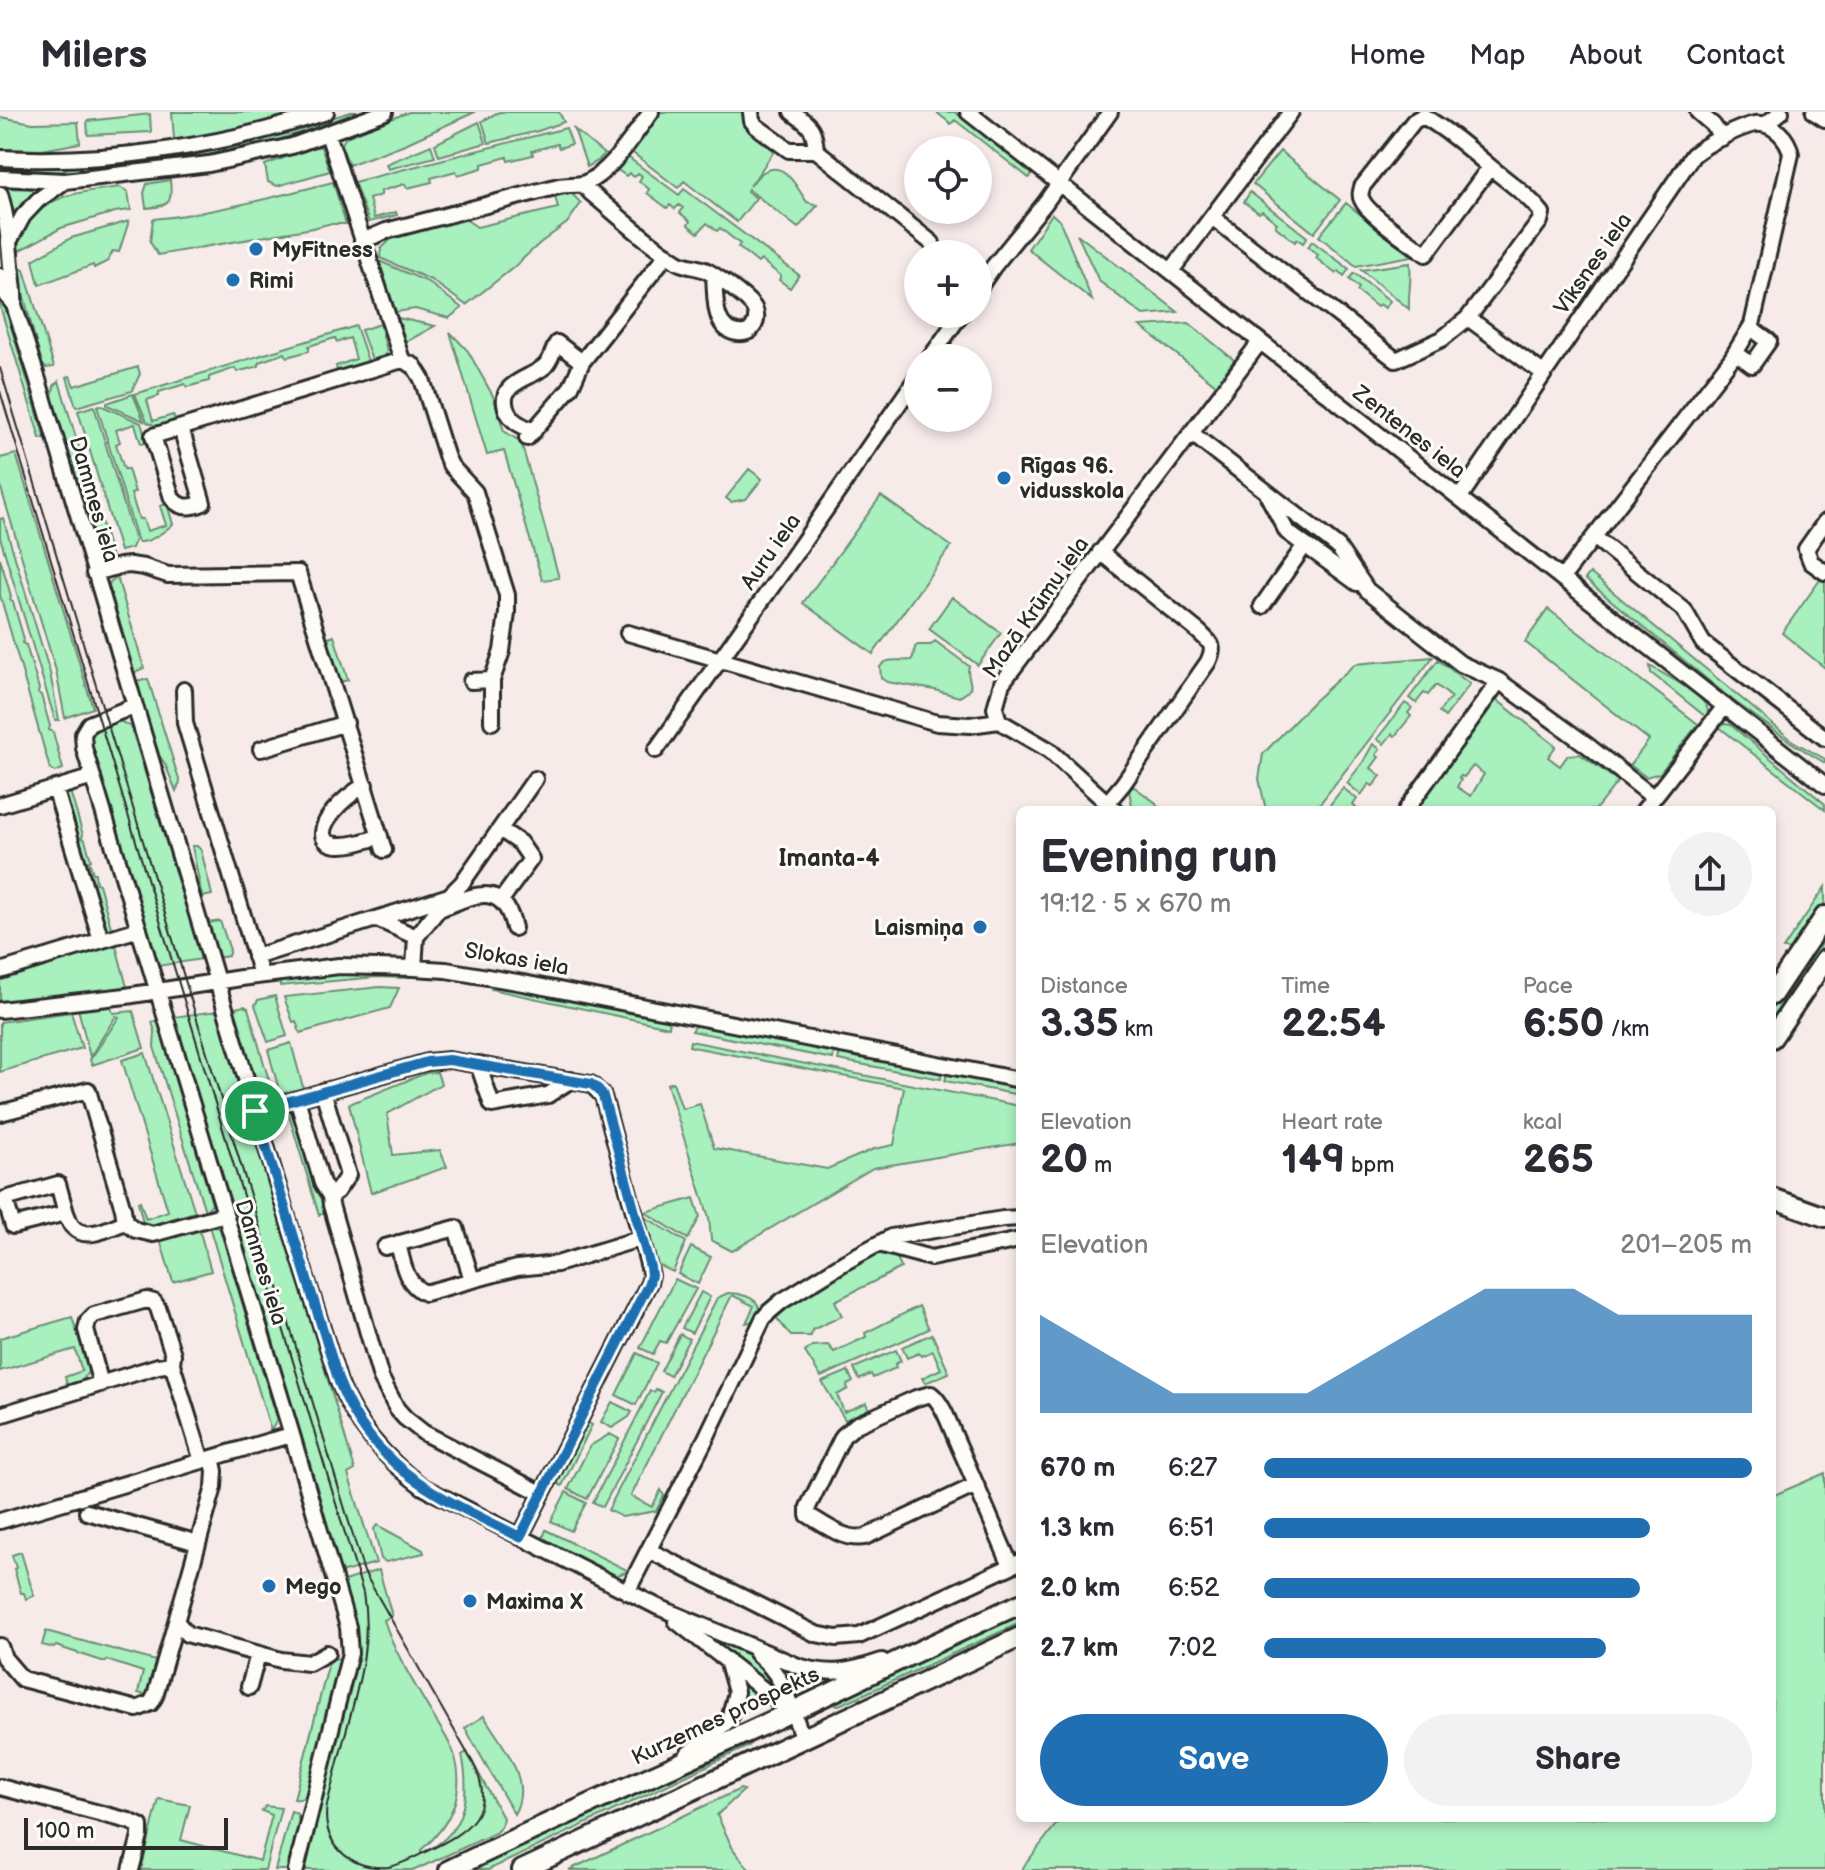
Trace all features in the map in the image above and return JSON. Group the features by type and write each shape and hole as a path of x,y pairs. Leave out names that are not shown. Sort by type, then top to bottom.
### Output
{"main road":[{"path":"1776,989 1825,916"},
{"path":"1776,1032 1825,960"},
{"path":"1776,1199 1825,1217"},
{"name":"Kurzemes prospekts","path":"449,1870 1016,1606"},
{"path":"522,1870 1016,1639"}],"street":[{"path":"0,158 130,154 216,142 281,127 326,112"},
{"path":"0,178 65,181 209,164 278,150 385,112"},
{"path":"362,241 386,231 559,186 583,184 600,174 651,112"},
{"path":"751,112 753,124 789,150 816,150 928,240"},
{"path":"792,112 812,128 816,150"},
{"name":"Zentenes iela","path":"968,112 1825,785"},
{"path":"992,271 1110,112"},
{"path":"1171,271 1291,112"},
{"path":"1698,112 1722,138"},
{"path":"1562,578 1736,353 1751,328 1791,154 1789,143 1766,124 1781,112"},
{"path":"1814,112 1825,119"},
{"path":"1212,217 1396,360 1442,339 1468,318 1540,221 1542,213 1532,201 1490,167 1435,123 1423,116 1414,121 1362,187 1362,199 1369,211 1426,254 1490,167"},
{"name":"Vīksnes iela","path":"1460,497 1693,155 1701,148 1753,124 1766,124"},
{"path":"328,134 402,360"},
{"path":"10,240 23,216 38,200 65,181"},
{"path":"583,184 681,264 714,276"},
{"name":"Dammes iela","path":"0,194 10,240 16,289 14,305"},
{"path":"582,362 557,343 546,365 508,389 504,400 510,416 530,434 571,387 582,362 667,254"},
{"name":"Dammes iela","path":"0,276 5,293 14,305 339,1382 358,1421 386,1456 423,1487 658,1607 798,1666 817,1672 853,1670 924,1647"},
{"path":"1468,318 1543,373"},
{"path":"1736,353 1752,365 1769,341 1751,328"},
{"name":"Mazā Krūmu iela","path":"997,714 1002,683 1260,342"},
{"path":"181,428 203,503 193,507 180,505 172,498 153,436 402,360 414,366 422,379 451,466 475,492 505,584 506,625 500,659 492,680 492,722"},
{"name":"Auru iela","path":"656,750 904,396"},
{"path":"1191,433 1338,547 1367,590"},
{"path":"1264,489 1287,532 1461,664 1499,681 1653,797"},
{"path":"1825,522 1806,549 1811,562 1825,572"},
{"path":"1594,537 1684,610 1703,643 1825,738"},
{"path":"1262,606 1305,545"},
{"path":"628,633 937,723 970,725 997,714 1049,750 1111,806 1208,662 1213,649 1199,632 1100,552"},
{"path":"94,573 130,565 168,575 298,573 346,723 365,785 382,843 348,846 326,842 324,826 332,813 341,801 365,785"},
{"path":"471,681 492,680"},
{"path":"1411,806 1499,681"},
{"path":"184,690 185,723 261,975"},
{"name":"Dammes iela","path":"134,706 85,728 83,740 345,1614 350,1653 297,1868"},
{"path":"1647,806 1725,706"},
{"path":"261,749 346,723"},
{"path":"1802,767 1825,775"},
{"path":"0,805 93,777"},
{"path":"414,968 416,937 462,883 535,779"},
{"path":"55,788 101,940"},
{"path":"500,829 520,843 531,859 502,899"},
{"path":"438,910 460,900 483,894 493,895 502,899 511,912 514,928"},
{"path":"255,957 449,896"},
{"path":"377,919 416,937"},
{"path":"0,971 139,929"},
{"name":"Slokas iela","path":"0,1010 339,966 414,968 468,973 523,983 1016,1079"},
{"path":"255,1111 427,1062 449,1060 591,1084 603,1096 651,1275 520,1537"},
{"path":"478,1064 492,1105 548,1095 571,1080"},
{"path":"0,1113 88,1090 125,1222 136,1230 153,1234 225,1214"},
{"path":"323,1091 348,1175 330,1196"},
{"path":"297,1099 322,1183 330,1196 381,1378 397,1409 413,1426 436,1440 541,1493"},
{"path":"66,1213 72,1226 85,1233 125,1222"},
{"path":"627,1592 769,1312 845,1262 891,1237 1016,1218"},
{"path":"472,1280 456,1228 392,1245 408,1279 416,1289 425,1293 517,1268 557,1264 642,1238"},
{"path":"879,1244 931,1258 1016,1241"},
{"path":"0,1646 4,1658 22,1679 137,1709 151,1703 155,1696 214,1487 215,1471 207,1460 172,1364 173,1354 154,1302 147,1300 94,1315 88,1321 86,1330 101,1384"},
{"path":"0,1415 172,1364"},
{"path":"650,1551 816,1634 836,1638 859,1636 1015,1564 935,1397 928,1394 916,1398 856,1425 843,1436 808,1507 808,1515 847,1537 865,1537 976,1485"},
{"path":"0,1521 292,1435"},
{"path":"87,1512 198,1543"},
{"name":"Dammes iela","path":"658,1607 792,1712"},
{"path":"176,1621 187,1634 281,1660 309,1663 327,1653"},
{"name":"Dammes iela","path":"741,1642 769,1664 787,1692 803,1738"},
{"path":"249,1687 258,1654"},
{"path":"679,1762 729,1720 736,1692 727,1660"},
{"path":"0,1787 140,1826 131,1870"}],"green space":[{"path":"172,112 296,112 236,131 174,139"},
{"path":"351,112 366,112 264,144 177,161 176,156 272,136"},
{"path":"409,112 475,112 349,165 341,145 346,137"},
{"path":"499,112 559,112 564,122 489,143 482,121"},
{"path":"658,112 744,112 751,129 775,150 750,186 761,173 778,169 790,177 807,202 818,205 798,228 748,189 756,198 737,222 684,181 678,188 629,150"},
{"path":"936,112 955,112 986,136 975,136 955,120 951,124"},
{"path":"150,114 151,132 88,135 87,121"},
{"path":"0,117 33,123 78,122 80,143 42,150 0,149"},
{"path":"479,122 486,143 439,156 435,144"},
{"path":"566,128 572,144 559,148 557,144 532,151 533,155 508,161 507,157 482,164 482,168 458,175 456,171 431,178 432,182 407,188 405,184 381,191 381,195 369,199 374,218 396,212 397,215 369,222 354,182"},
{"path":"574,129 604,154 587,167"},
{"path":"992,141 1033,173 1029,178 992,149"},
{"path":"431,145 435,157 388,169 386,164"},
{"path":"315,146 321,147 330,171 277,186 268,182 265,165"},
{"path":"1280,151 1340,200 1314,233 1253,184"},
{"path":"625,155 679,195 684,189 799,275 790,288 779,280 781,276 761,260 758,263 720,228 717,231 707,223 698,233 680,213 683,208 679,205 675,209 670,205 667,208 647,193 649,189 639,181 642,176 638,173 634,177 629,173 626,176 615,168"},
{"path":"168,157 169,162 83,171 7,170 103,165"},
{"path":"170,180 168,202 146,208 144,193 147,184"},
{"path":"333,182 346,224 328,224 158,255 150,242 153,219 221,209"},
{"path":"120,187 128,192 131,210 61,228 15,253 22,231 47,205 69,195"},
{"path":"6,188 40,189 23,202 13,217"},
{"path":"562,191 570,192 581,203 567,223 466,305 431,280 380,258 381,249 391,239 465,219 477,227 558,208 555,196"},
{"path":"1250,192 1307,237 1303,243 1297,239 1295,242 1262,211 1259,213 1244,202"},
{"path":"1346,203 1412,256 1356,266 1319,236"},
{"path":"1052,214 1060,221 1092,300 1028,249"},
{"path":"129,221 119,252 113,251 108,261 39,285 33,260 71,238"},
{"path":"1077,234 1178,312 1143,315 1099,281"},
{"path":"1312,241 1349,269 1344,276 1339,271 1336,274 1316,258 1318,255 1308,247"},
{"path":"379,261 428,282 462,308 449,318 415,309 396,312"},
{"path":"1410,263 1409,309 1361,270"},
{"path":"18,267 24,270 54,367 46,368 41,363"},
{"path":"1354,273 1390,301 1385,308 1380,304 1377,307 1357,291 1359,288 1349,279"},
{"path":"0,291 45,438 42,439 0,306"},
{"path":"398,318 435,326 406,342"},
{"path":"1189,323 1234,360 1216,385 1140,326"},
{"path":"380,324 387,351 385,356 372,360 361,330"},
{"path":"356,326 368,361 337,371 336,366 356,359 350,338 337,342 335,338 309,346 309,351 287,357 285,353 259,362 259,366 237,372 235,368 209,377 209,381 159,392 159,396 147,400 153,421 173,415 175,420 156,426 147,422 135,394"},
{"path":"450,332 468,351 493,396 504,431 521,442 559,578 542,580 504,451 487,455"},
{"path":"138,367 140,374 132,391 76,407 67,377 70,376 74,386"},
{"path":"59,381 112,558 97,549 52,397 54,386"},
{"path":"133,394 144,421 107,405"},
{"path":"94,406 135,541 132,548 120,551 78,411"},
{"path":"97,406 141,423 147,442 141,444 135,424 116,430 120,442 116,444 135,492 131,494 139,519 143,519 147,531 166,525 160,506 167,504 173,524 147,541 138,542"},
{"path":"16,454 93,708 65,718 56,671 0,485 0,458"},
{"path":"749,469 762,479 746,499 731,502 726,498"},
{"path":"881,496 951,546 873,654 803,603"},
{"path":"3,518 50,673 59,720 55,720 0,537 0,519"},
{"path":"0,558 24,639 22,643 26,645 63,769 55,772 50,769 0,595"},
{"path":"1590,573 1793,741 1825,759 1825,763 1731,699 1585,579"},
{"path":"117,577 144,668 134,673 109,586"},
{"path":"1822,577 1825,579 1825,668 1782,633"},
{"path":"952,597 1001,633 978,665 929,629"},
{"path":"1548,609 1698,724 1660,773 1646,777 1630,765 1649,740 1525,642"},
{"path":"334,636 348,680 336,683 322,640"},
{"path":"935,641 969,666 971,686 966,693 959,697 887,682 881,678 880,667 883,664 890,660 911,660 915,647 931,645"},
{"path":"1433,657 1318,806 1265,806 1259,779 1263,754 1355,664"},
{"path":"1438,660 1470,684 1445,717 1439,712 1451,697 1436,685 1416,703 1409,698"},
{"path":"1650,666 1695,693 1708,709 1706,717 1651,673"},
{"path":"148,679 180,783 176,791 159,755 136,681"},
{"path":"1494,700 1556,746 1548,757 1560,766 1568,755 1580,754 1618,781 1598,806 1420,804 1424,794","holes":["1473,766 1484,774 1471,796 1457,787 1459,778 1464,777"]},
{"path":"1405,703 1412,708 1408,713 1411,716 1384,744 1377,739"},
{"path":"118,720 131,727 202,959 158,966 91,748 91,735 96,729"},
{"path":"1731,725 1825,804 1825,810 1719,727"},
{"path":"1373,744 1380,749 1376,755 1379,757 1371,768 1381,776 1373,786 1369,784 1361,795 1347,783"},
{"path":"1133,786 1157,806 1132,806 1129,791"},
{"path":"1343,788 1357,799 1354,806 1329,806"},
{"path":"70,791 112,931 104,932 63,799"},
{"path":"192,846 201,850 212,895 202,897"},
{"path":"1825,887 1825,902 1793,950 1783,949"},
{"path":"220,921 230,950 228,956 216,958 207,923"},
{"path":"1825,930 1812,964 1776,1017 1776,1001"},
{"path":"115,942 127,987 0,1003 0,978"},
{"path":"367,973 407,975 406,978 377,977 280,986 280,978"},
{"path":"492,984 670,1019 669,1027 491,989"},
{"path":"380,987 399,988 390,1008 300,1033 284,997"},
{"path":"275,996 287,1036 268,1042 255,1005 258,1000"},
{"path":"110,1004 113,1013 133,1011 144,1048 92,1065 90,1060 119,1017 116,1016 90,1057 78,1008"},
{"path":"248,1008 274,1098 264,1098 256,1092 231,1009"},
{"path":"217,1011 355,1470 348,1474 376,1563 340,1573 173,1017"},
{"path":"71,1012 82,1048 0,1072 0,1022"},
{"path":"159,1020 212,1204 205,1211 154,1047 152,1022"},
{"path":"699,1025 834,1051 833,1059 692,1031"},
{"path":"690,1041 1016,1105 1016,1144 873,1168 732,1251 711,1240 709,1218 667,1084 673,1082 682,1109 700,1104 714,1148 827,1169 874,1149 894,1145 904,1088 689,1046"},
{"path":"291,1043 304,1091 281,1097 268,1050"},
{"path":"840,1052 942,1072 941,1079 838,1060"},
{"path":"145,1053 195,1212 151,1225 143,1222 138,1202 146,1219 168,1211 122,1060"},
{"path":"437,1072 441,1084 387,1114 393,1155 440,1150 447,1167 371,1193 349,1104 426,1073"},
{"path":"947,1073 1016,1086 1016,1094 945,1081"},
{"path":"287,1109 296,1115 326,1213 319,1215"},
{"path":"694,1198 700,1217 688,1239 645,1212"},
{"path":"642,1215 686,1242 673,1272 656,1264"},
{"path":"209,1226 220,1228 277,1420 271,1431"},
{"path":"199,1229 211,1271 173,1282 160,1240"},
{"path":"691,1247 711,1257 698,1284 678,1274"},
{"path":"880,1252 895,1253 901,1268 835,1301 842,1316 812,1330 811,1336 791,1336 775,1316 865,1260"},
{"path":"675,1279 696,1289 666,1343 660,1341 653,1354 640,1348"},
{"path":"701,1292 710,1297 692,1333 682,1328"},
{"path":"728,1293 750,1298 759,1308 754,1321 746,1323 754,1306 732,1295 631,1496 652,1507 661,1490 664,1496 656,1511 622,1517 608,1510 717,1298"},
{"path":"919,1306 929,1329 821,1377 805,1352 812,1346 828,1345 834,1352"},
{"path":"72,1317 89,1370 83,1380 67,1385 65,1377 82,1371 75,1349 0,1371 0,1338"},
{"path":"680,1334 689,1339 670,1376 661,1371"},
{"path":"932,1334 949,1373 925,1383 922,1378 941,1369 933,1351 907,1358 902,1347"},
{"path":"896,1350 901,1361 895,1364 896,1368 873,1378 871,1374 859,1380 854,1368"},
{"path":"637,1353 657,1363 636,1405 616,1395"},
{"path":"848,1371 853,1382 837,1395 844,1412 866,1403 869,1409 845,1420 822,1382"},
{"path":"656,1389 662,1392 603,1507 593,1502 650,1391"},
{"path":"612,1402 632,1412 612,1428 601,1422"},
{"path":"585,1421 592,1425 562,1486 554,1482"},
{"path":"610,1434 619,1439 587,1499 568,1489 590,1446"},
{"path":"1825,1473 1825,1870 1021,1870 1058,1822 1776,1822 1776,1494"},
{"path":"566,1492 586,1503 571,1531 551,1521"},
{"path":"377,1525 424,1553 386,1562 381,1559 374,1529"},
{"path":"546,1530 629,1571 615,1576 542,1540"},
{"path":"21,1552 34,1596 26,1599 21,1593 12,1555"},
{"path":"379,1570 392,1616 384,1620 388,1633 451,1746 458,1771 453,1809 440,1831 421,1853 447,1837 461,1813 465,1785 462,1755 467,1752 503,1818 501,1827 495,1833 415,1870 304,1870 322,1783 356,1662 355,1632 341,1582"},
{"path":"1016,1617 1016,1625 839,1705 825,1704"},
{"path":"46,1631 156,1661 146,1695 138,1693 143,1672 56,1646 42,1645"},
{"path":"721,1644 757,1661 779,1691 722,1649"},
{"path":"341,1658 309,1790 303,1798 294,1799 329,1662"},
{"path":"740,1682 767,1701 737,1715"},
{"path":"484,1716 518,1775 519,1801 514,1814 465,1728"},
{"path":"754,1737 749,1746 488,1870 472,1870"},
{"path":"740,1789 744,1790 717,1815 733,1849 750,1870 569,1870"},
{"path":"159,1799 190,1805 181,1840 260,1861 272,1815 262,1811 266,1806 281,1808 265,1870 141,1870"},
{"path":"291,1811 297,1814 299,1822 287,1870 275,1870"}],"tram line":[{"path":"0,368 364,1572 480,1780 480,1807 466,1828 442,1844 393,1866 361,1864 340,1851 328,1831 327,1805 364,1658 366,1626 363,1593 0,391"}],"place":[{"name":"MyFitness","path":"256,249"},
{"name":"Rimi","path":"233,280"},
{"name":"Rīgas 96. vidusskola","path":"1004,478"},
{"name":"Laismiņa","path":"980,927"},
{"name":"Mego","path":"269,1586"},
{"name":"Maxima X","path":"470,1601"}],"district":[{"name":"Imanta-4","path":"829,858"}],"route":[{"path":"449,1060 591,1084 603,1096 651,1275 520,1537 423,1487 386,1456 358,1421 339,1382 255,1111 427,1062 449,1060"}]}
